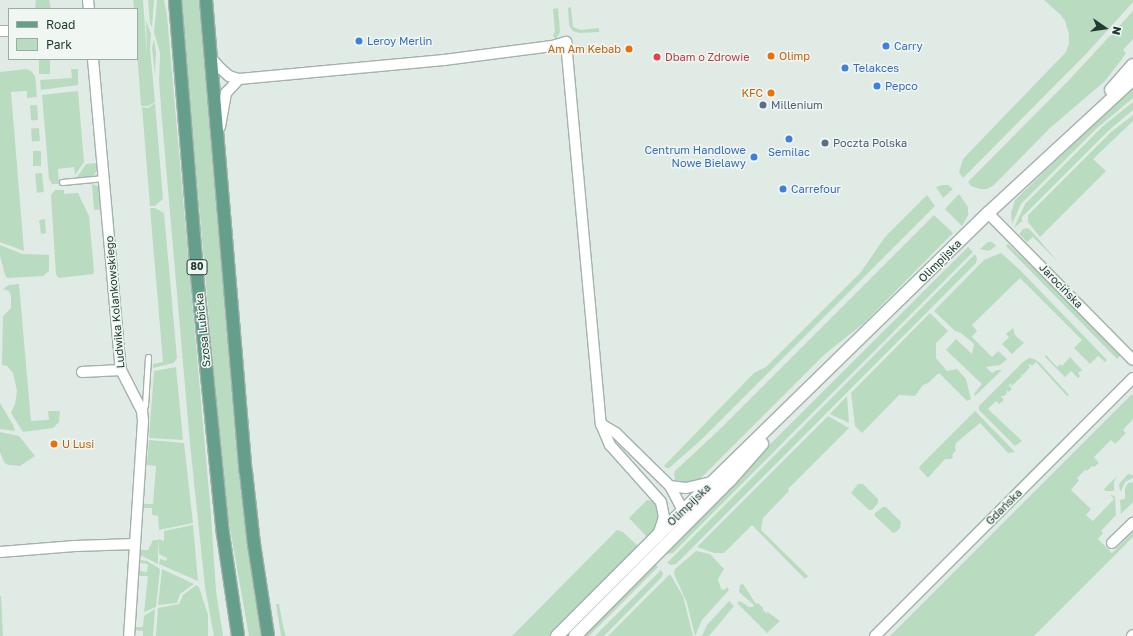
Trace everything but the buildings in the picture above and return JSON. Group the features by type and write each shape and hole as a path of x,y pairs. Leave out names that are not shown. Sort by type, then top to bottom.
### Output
{"main road":[{"name":"Szosa Lubicka","path":"175,0 198,285 223,534 238,636"},
{"path":"206,0 246,472 254,544 268,636"},
{"name":"Olimpijska","path":"1058,147 1133,65"},
{"name":"Olimpijska","path":"557,636 683,510 823,376 988,213 1133,79"},
{"name":"Olimpijska","path":"575,636 731,479 823,376"}],"street":[{"path":"211,58 220,69 229,76 239,79 444,60 552,46 566,42 601,424 610,445 661,502 683,510 703,507"},
{"name":"Ludwika Kolankowskiego","path":"93,60 121,370 142,411 143,421 129,636"},
{"path":"218,141 226,93 239,79"},
{"name":"Jarocińska","path":"988,213 1133,360"},
{"path":"82,372 121,370"},
{"name":"Gdańska","path":"875,636 1133,378"},
{"path":"601,424 616,433 670,486 683,510 678,532"},
{"path":"670,486 686,488 712,482"},
{"path":"658,535 664,517 661,502"},
{"path":"1112,543 1133,522"},
{"path":"0,552 75,546 135,544"}],"lane":[{"path":"62,182 104,178"},
{"path":"142,411 144,405 148,357"}],"green space":[{"path":"36,0 49,0 51,8 35,8"},
{"path":"133,0 143,0 147,57 146,20 151,34 150,48 155,102 148,106 141,106 138,60 138,8 134,8"},
{"path":"148,0 154,0 152,27 150,24"},
{"path":"157,0 164,0 167,16 211,515 216,591 223,636 214,636 205,587 190,444 162,120 159,80 160,53 154,32"},
{"path":"181,0 199,0 245,521 261,636 249,636 225,500"},
{"path":"1044,0 1133,0 1133,2 1086,54 963,178 959,172 963,159 1066,52 1069,43 1069,34 1065,21 1061,15"},
{"path":"571,7 573,27 581,30 599,28 599,32 579,33 573,31 569,25 568,8"},
{"path":"558,8 560,32 556,39 553,36 555,31 553,9"},
{"path":"1133,11 1133,39 1123,50 1126,53 1105,81 1050,128 994,185 987,189 980,189 971,186 968,182 1068,81"},
{"path":"154,39 156,52 155,75 152,48"},
{"path":"39,60 50,60 50,74 39,74"},
{"path":"26,69 31,71 35,76 37,97 27,98 27,91 11,92 24,251 0,242 0,72"},
{"path":"71,69 78,69 78,85 41,90 40,80 72,78"},
{"path":"1133,86 1133,98 1096,129 1021,204 1012,224 1011,213 1015,200"},
{"path":"78,91 84,162 75,175 74,167 58,169 59,184 52,184 49,179 42,95"},
{"path":"1133,102 1133,110 1108,131 1022,217 1022,221 1014,228 1025,204 1103,126"},
{"path":"155,103 163,199 155,206 150,206 142,107 148,108"},
{"path":"30,105 37,105 38,120 31,120"},
{"path":"1133,115 1133,121 1093,159 1106,171 1040,237 1028,222 1028,215 1110,133"},
{"path":"39,128 40,141 32,142 31,129"},
{"path":"33,151 41,151 41,166 33,166"},
{"path":"97,163 97,171 92,178 80,179 77,177 86,164"},
{"path":"42,173 44,192 37,193 35,174"},
{"path":"92,184 100,187 103,209 94,210"},
{"path":"948,185 953,189 943,198 936,187"},
{"path":"55,190 64,190 64,194 78,193 89,216 94,271 93,274 59,278 56,275 51,195"},
{"path":"959,194 968,207 968,215 962,226 945,209"},
{"path":"927,195 935,206 701,440 669,468 666,468 664,466 754,373 766,367 861,272 885,237"},
{"path":"150,208 155,208 164,213 177,358 174,363 153,368 153,364 163,362"},
{"path":"934,215 953,233 864,323 825,354 700,479 687,483 675,480 674,473 676,470 718,431"},
{"path":"45,219 46,233 41,234 39,220"},
{"path":"1028,228 1059,263 1033,237 1027,242 1019,234 1023,229"},
{"path":"988,242 992,242 996,246 989,251 980,249"},
{"path":"1008,244 1047,280 1121,355 1117,359 1006,246"},
{"path":"0,245 22,254 49,255 49,271 43,276 7,278 0,256"},
{"path":"968,247 973,252 673,553 668,554 663,551"},
{"path":"1001,253 1020,270 1107,360 1105,362 1098,356 1090,364 1074,348 1082,340 1020,278 972,325 977,331 972,337 992,357 998,351 1007,359 1000,365 986,367 992,373 997,370 1002,370 975,396 974,394 982,384 946,350 956,339 972,354 974,344 961,333 955,331 934,311 984,260"},
{"path":"975,254 977,258 976,263 676,564 671,565 667,563"},
{"path":"19,284 31,421 49,420 48,411 60,411 59,422 53,428 23,432 11,413 15,404 17,391 13,373 7,366 2,365 3,316 11,308 11,296 9,291 3,289 9,285"},
{"path":"930,313 948,331 936,343 936,358 947,371 957,369 966,379 971,399 967,401 939,373 928,383 923,385 915,396 899,395 862,433 855,426 851,393"},
{"path":"1013,328 1015,335 1024,343 1012,354 1002,344 1009,337 1006,334"},
{"path":"1046,355 1057,367 1060,364 1062,366 1070,357 1082,370 1078,373 1080,376 1078,378 1071,371 1065,377 1045,357"},
{"path":"1029,358 1039,362 1069,395 1067,396 1036,362 1032,366 1030,364 1028,365 1030,367 1023,375 1021,373 1022,376 1012,386 1010,383 1009,385 1012,389 1009,392 1006,390 1007,394 1001,396 1004,400 999,404 996,401 988,409 1022,441 1015,446 979,410 979,406 1023,362"},
{"path":"176,367 183,440 149,438 154,371"},
{"path":"1131,395 1133,395 1133,419 1123,430 1126,433 1115,444 1111,440 1094,457 1099,463 1094,467 1092,466 1087,471 1085,470 1077,478 1079,480 1071,490 1091,509 1086,515 1093,521 1114,499 1110,495 1115,496 1116,515 1101,531 1103,533 1098,539 1112,553 1133,532 1133,537 1034,636 890,636"},
{"path":"847,396 849,423 830,414"},
{"path":"0,403 13,425 15,431 0,429"},
{"path":"975,411 1015,452 1008,453 980,423 956,443 956,450 952,455 953,457 951,459 945,459 928,478 919,468 920,466"},
{"path":"828,416 849,428 788,489 789,491 763,518 761,530 808,576 805,579 752,525 724,553 714,553 697,547"},
{"path":"1080,421 957,546 956,546 1035,466"},
{"path":"0,432 19,436 35,456 20,466 8,465 4,462 0,452"},
{"path":"149,440 184,443 193,523 159,530 158,516 152,515 152,508 144,508 144,504 153,504 156,466 147,465"},
{"path":"1128,474 1133,475 1133,478 1125,482 1120,491 1119,484"},
{"path":"1117,476 1114,482 1114,491 1105,491 1104,489"},
{"path":"1133,482 1133,502 1121,514 1120,500 1125,499 1125,488 1128,483"},
{"path":"858,484 863,484 878,499 878,503 872,510 869,510 851,493"},
{"path":"647,500 653,501 659,514 657,527 648,538 629,518"},
{"path":"883,507 886,507 901,522 900,528 896,532 893,533 875,516 875,513"},
{"path":"193,525 198,581 159,564 160,559 166,561 167,558 159,554 158,539 164,541 164,531"},
{"path":"617,530 623,532 639,547 550,636 512,636"},
{"path":"153,540 158,540 158,564 140,555 141,550 148,550"},
{"path":"696,551 710,554 724,569 718,579 721,589 724,590 727,587 729,590 702,620 695,636 687,603 674,574 675,569"},
{"path":"140,560 147,561 160,569 156,607 144,612 148,576 139,576 139,571 147,572 148,564 139,563"},
{"path":"654,562 658,567 589,636 579,636"},
{"path":"162,569 194,584 180,594 177,603 158,605"},
{"path":"661,570 663,574 661,578 604,636 595,636"},
{"path":"670,574 683,596 693,636 608,636"},
{"path":"743,584 756,604 758,603 766,613 768,612 780,621 767,633 737,603 740,601 749,607 753,607 754,605 739,592 740,585"},
{"path":"196,585 199,587 208,615 208,636 156,636 158,608 179,604 183,595"},
{"path":"1,596 3,636 0,636"},
{"path":"729,601 734,606 709,636 702,636 707,625"},
{"path":"276,604 279,604 286,636 281,636"},
{"path":"155,609 153,636 143,636 143,631 134,630 134,627 143,627 144,616"}],"place":[{"name":"Leroy Merlin","path":"359,41"},
{"name":"Carry","path":"886,46"},
{"name":"Am Am Kebab","path":"629,49"},
{"name":"Olimp","path":"771,56"},
{"name":"Dbam o Zdrowie","path":"657,57"},
{"name":"Telakces","path":"845,68"},
{"name":"Pepco","path":"877,86"},
{"name":"KFC","path":"771,93"},
{"name":"Millenium","path":"763,105"},
{"name":"Semilac","path":"789,139"},
{"name":"Poczta Polska","path":"825,143"},
{"name":"Centrum Handlowe Nowe Bielawy","path":"754,157"},
{"name":"Carrefour","path":"783,189"},
{"name":"U Lusi","path":"54,444"}]}
